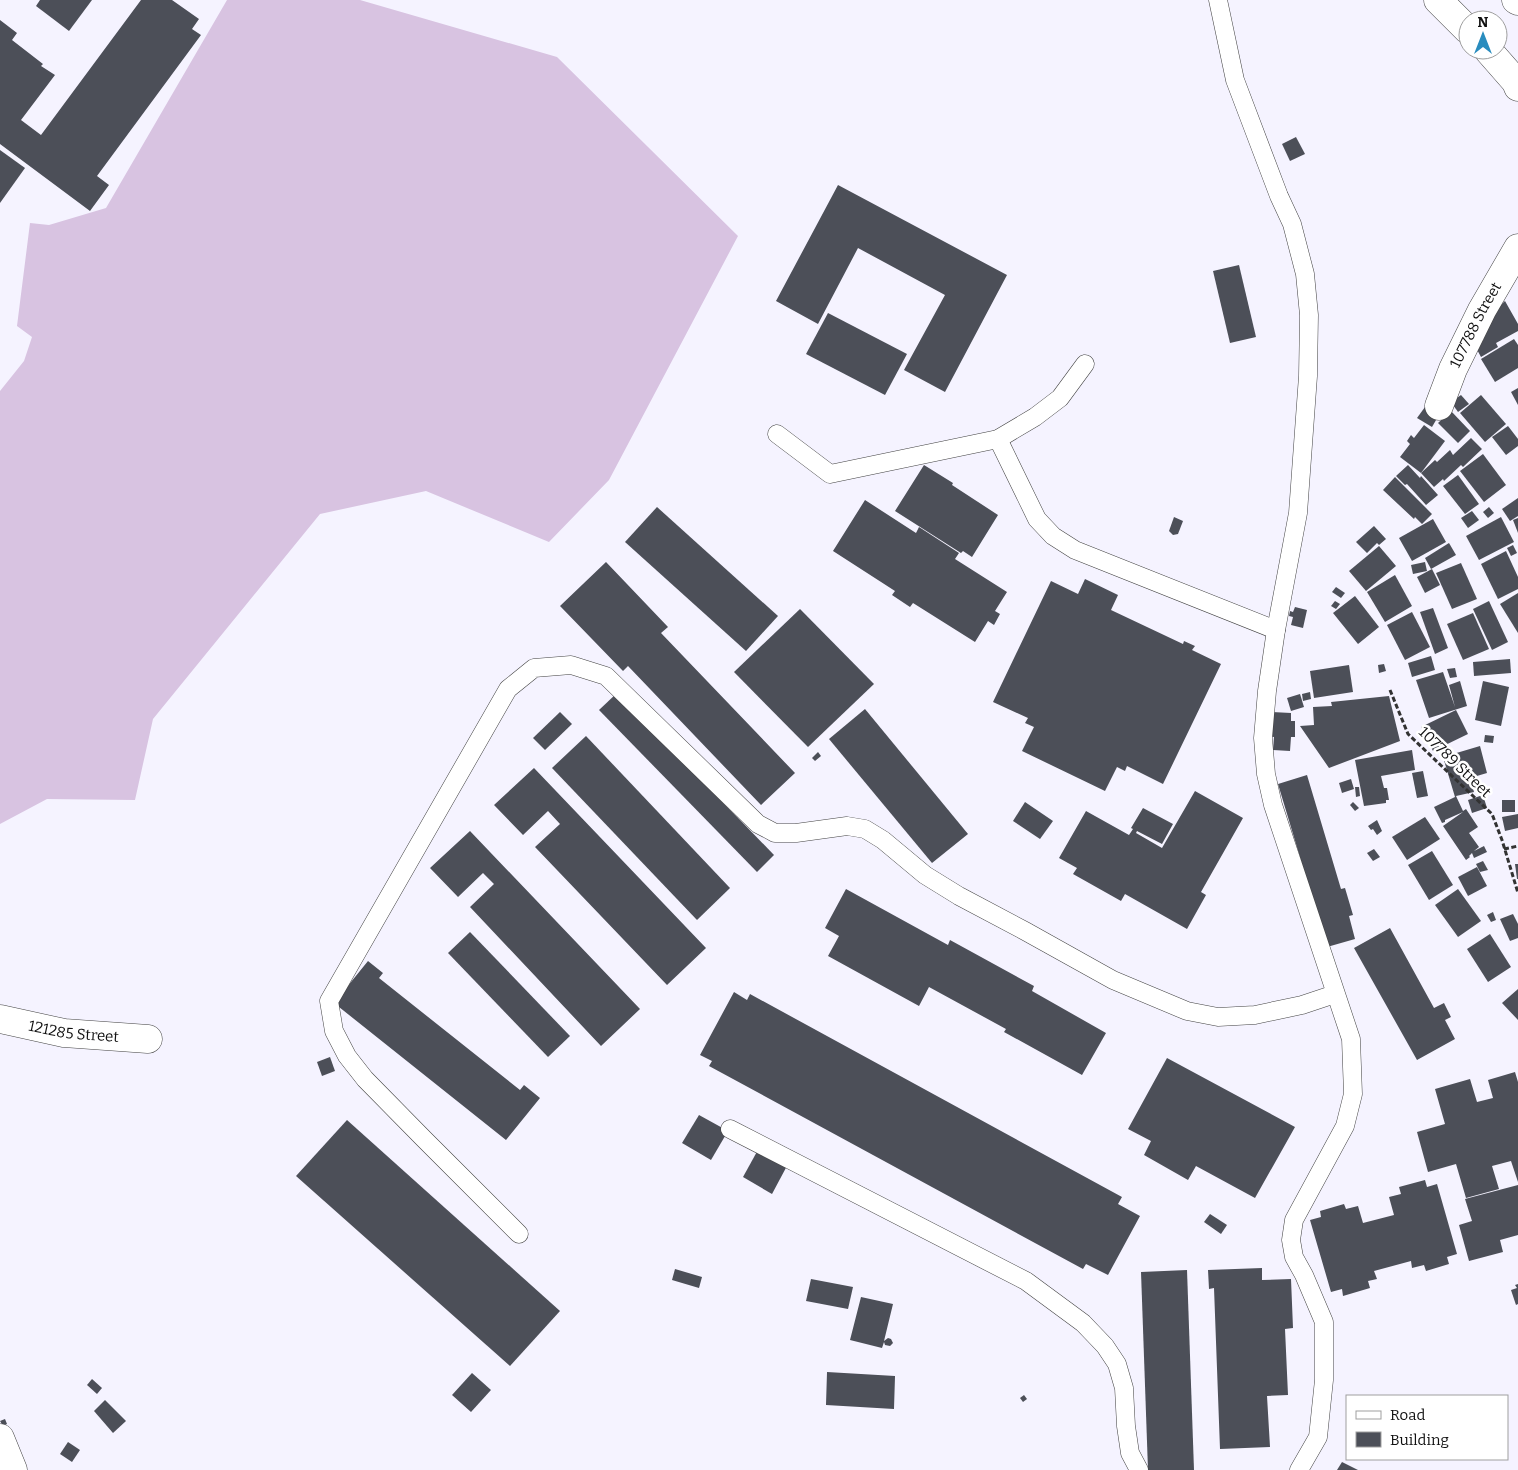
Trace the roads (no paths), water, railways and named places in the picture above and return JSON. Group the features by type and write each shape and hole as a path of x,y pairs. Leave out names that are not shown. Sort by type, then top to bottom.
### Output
{"street":[{"path":"1438,0 1458,20"},
{"path":"1497,60 1516,82 1518,87"},
{"name":"107788 Street","path":"1439,406 1453,369 1482,310 1518,248"},
{"name":"121285 Street","path":"0,1019 64,1033 148,1039"},
{"path":"0,1438 13,1470"}],"lane":[{"path":"1218,0 1235,80 1279,196 1292,224 1305,274 1308,306 1308,376 1298,513 1276,630 1267,691 1263,738 1266,774 1273,805 1350,1039 1353,1094 1345,1126 1294,1220 1291,1240 1294,1258 1324,1322 1324,1380 1318,1437 1299,1470"},
{"path":"777,434 830,474 998,439 1035,417 1060,398 1085,364"},
{"path":"998,439 1037,519 1053,536 1075,550 1276,630"},
{"path":"519,1234 365,1078 347,1056 334,1030 329,1001 508,689 534,668 571,665 606,676 758,824 775,832 796,832 847,826 865,829 883,840 925,875 958,896 1025,930 1113,980 1187,1012 1218,1017 1255,1015 1302,1005 1335,994"},
{"path":"730,1128 1026,1281 1083,1323 1105,1346 1117,1364 1124,1388 1126,1426 1130,1453 1139,1470"}]}
